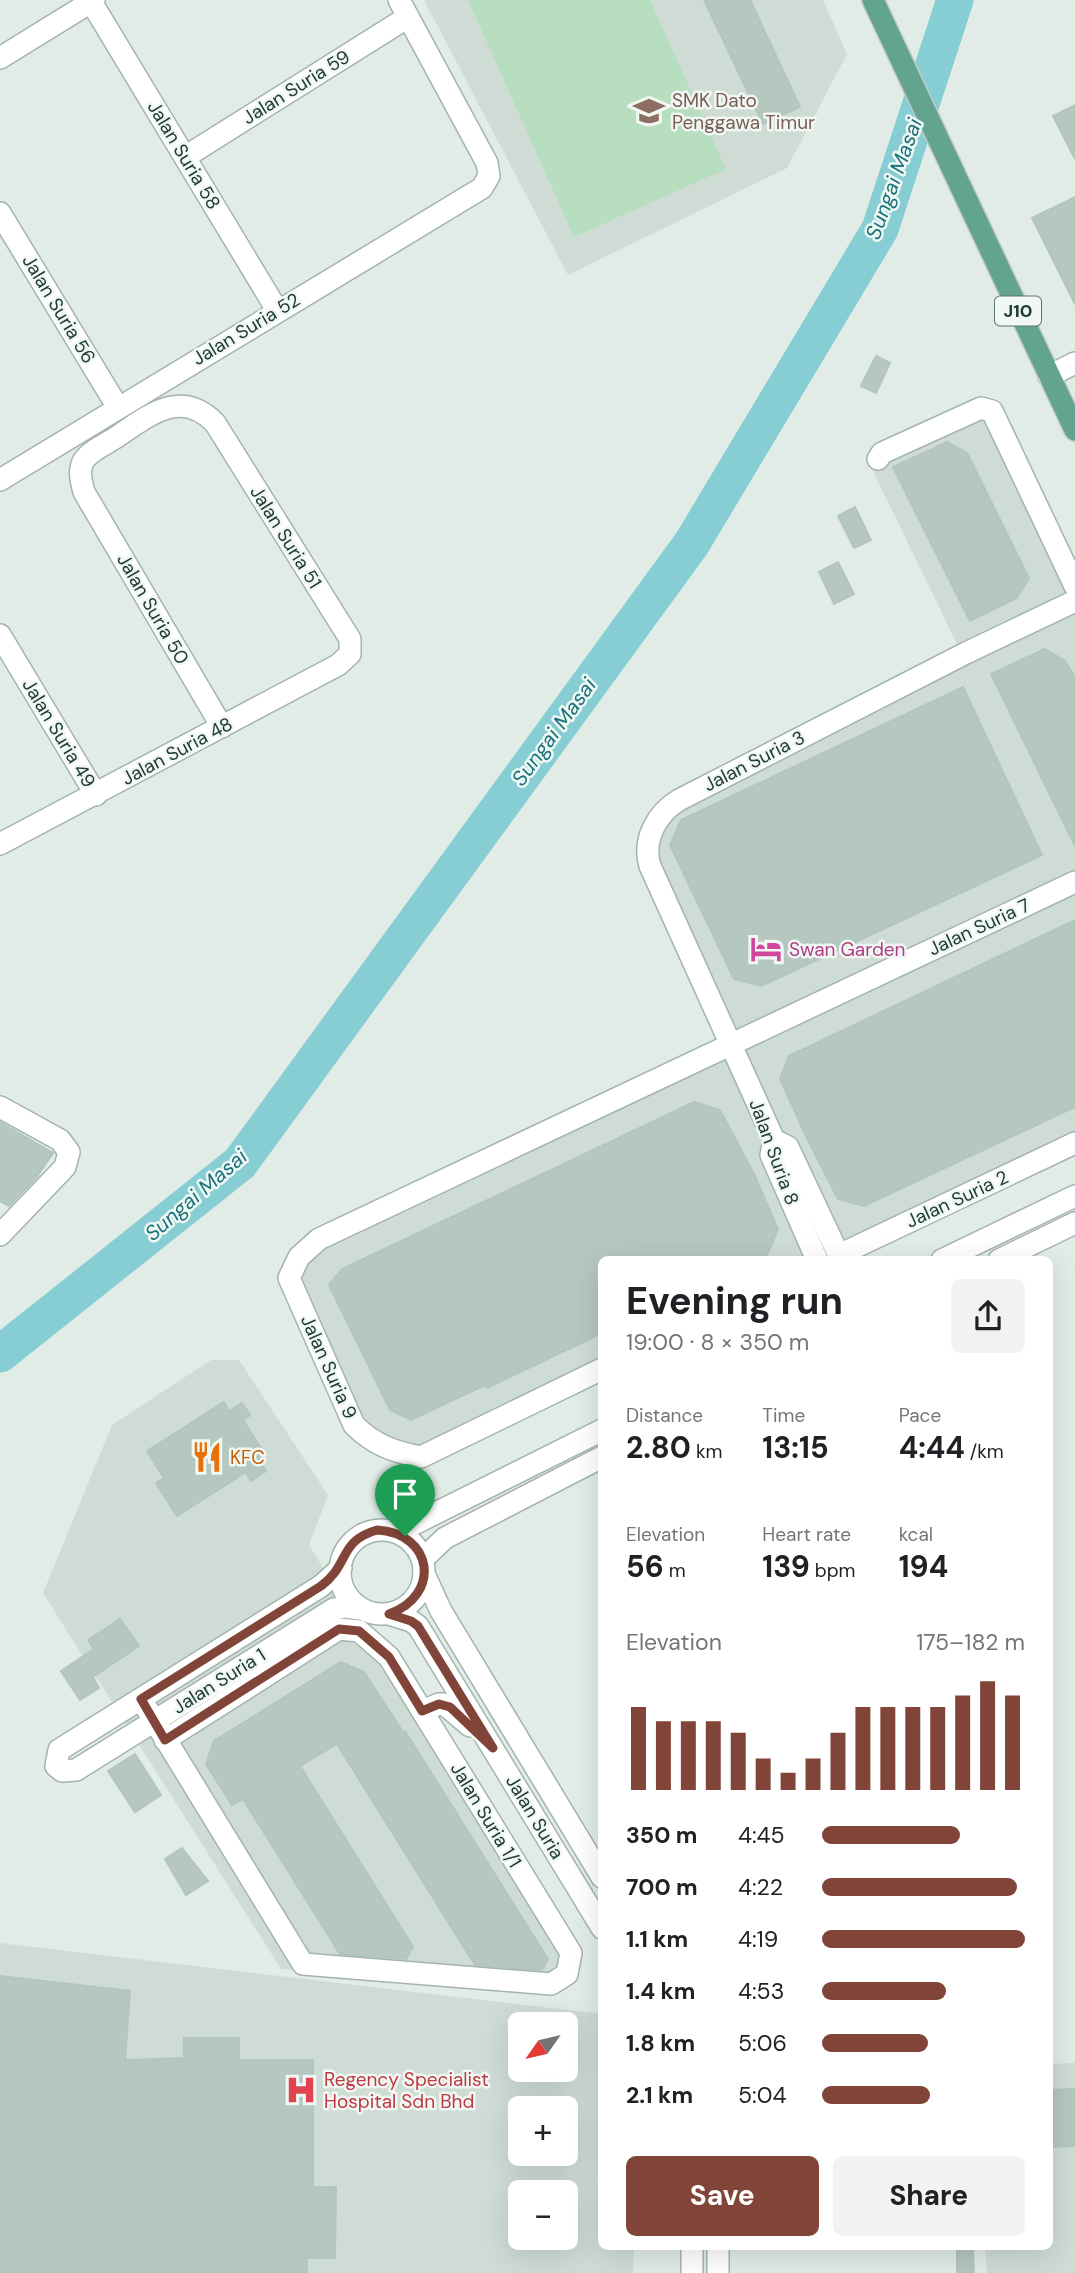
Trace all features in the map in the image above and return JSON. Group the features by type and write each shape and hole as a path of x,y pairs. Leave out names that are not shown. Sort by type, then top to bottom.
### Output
{"main road":[{"name":"J10","path":"873,0 1075,430"}],"street":[{"path":"0,58 92,1"},
{"name":"Jalan Suria 58","path":"92,1 277,310"},
{"name":"Jalan Suria 59","path":"185,156 404,9"},
{"name":"Jalan Suria 52","path":"0,480 145,389 482,188 489,176 487,163 404,9"},
{"name":"Jalan Suria 56","path":"0,213 117,406"},
{"path":"1049,376 1075,363"},
{"path":"145,389 159,409"},
{"name":"Jalan Suria 51","path":"159,409 192,407 205,413 215,423 349,639 350,653"},
{"path":"878,459 882,453 981,408 992,411 1075,586"},
{"name":"Jalan Suria 50","path":"159,409 85,457 80,473 84,492 222,727"},
{"name":"Jalan Suria 3","path":"731,1044 648,859 649,839 666,807 966,653 1075,601"},
{"name":"Jalan Suria 49","path":"0,635 96,795"},
{"name":"Jalan Suria 48","path":"0,844 338,665 350,653"},
{"name":"Jalan Suria 7","path":"289,1278 299,1257 319,1239 1075,882"},
{"name":"Jalan Suria 8","path":"731,1044 774,1140 771,1155 815,1256"},
{"path":"0,1107 60,1140 69,1152 65,1167 1,1232"},
{"path":"774,1140 788,1147 840,1256"},
{"name":"Jalan Suria 2","path":"842,1256 1075,1143"},
{"path":"950,1256 1075,1196"},
{"path":"1007,1256 1075,1223"},
{"name":"Jalan Suria 9","path":"289,1278 354,1425 367,1438 391,1452 421,1457 598,1371"},
{"path":"392,1531 416,1523 598,1432"},
{"path":"424,1566 445,1538 598,1459"},
{"path":"377,1530 392,1531 405,1536 416,1546 424,1566 422,1588 414,1600 403,1609 389,1614 375,1614 361,1609 343,1588 341,1568 346,1551 354,1541 377,1530"},
{"name":"Jalan Suria","path":"424,1566 441,1611 598,1870"},
{"name":"Jalan Suria 1","path":"341,1568 321,1586 59,1750 56,1766 62,1771 76,1770 160,1731 334,1609 361,1609"},
{"name":"Jalan Suria","path":"389,1614 418,1626 598,1921"},
{"name":"Jalan Suria 1/1","path":"339,1629 359,1631 389,1657 422,1711 571,1953 567,1974 551,1984 303,1964 160,1731 339,1629"},
{"path":"141,1699 160,1731"},
{"path":"422,1711 439,1704 450,1707 493,1748"},
{"path":"692,2250 692,2273"},
{"path":"718,2250 718,2273"}],"shaded area":[{"name":"SMK Dato Penggawa Timur","path":"424,0 823,0 847,54 787,168 568,275"},
{"path":"978,400 1075,569 1075,1151 854,1256 598,1256 598,1380 424,1465 361,1443 280,1278 293,1253 721,1040 639,859 651,816 959,648 870,465"},
{"path":"211,1360 239,1360 328,1495 309,1545 575,1975 552,1992 281,1969 43,1593 112,1425"},
{"name":"Regency Specialist Hospital Sdn Bhd","path":"0,1943 598,2014 598,2250 634,2250 633,2273 0,2273"},
{"path":"1075,2063 1075,2273 987,2273 985,2250 1053,2250 1053,2064"}],"green space":[{"path":"468,0 650,0 726,169 574,237"}],"building":[{"path":"704,0 750,0 800,107 763,124"},
{"path":"1075,105 1075,159 1053,116"},
{"path":"1075,197 1075,304 1032,218"},
{"path":"876,356 890,363 876,393 861,386"},
{"path":"947,442 967,453 1029,578 1017,598 970,621 893,467"},
{"path":"855,507 871,540 854,548 838,516"},
{"path":"838,562 854,594 834,604 819,572"},
{"path":"1045,649 1065,661 1075,677 1075,846 991,674"},
{"path":"963,687 1042,855 761,986 734,979 670,845 681,820"},
{"path":"1075,920 1075,1107 864,1206 838,1199 780,1079 789,1056"},
{"path":"694,1102 720,1110 753,1172 778,1229 767,1256 598,1256 598,1335 487,1388 485,1385 411,1420 390,1410 329,1285 342,1269"},
{"path":"0,1122 53,1153 36,1178 9,1206 0,1201"},
{"name":"KFC","path":"224,1402 229,1411 242,1403 250,1415 243,1420 265,1455 259,1459 266,1471 251,1481 246,1472 177,1516 156,1483 164,1478 147,1451"},
{"path":"120,1619 139,1646 93,1677 99,1688 80,1700 61,1671 94,1649 88,1640"},
{"path":"341,1662 364,1672 403,1732 405,1731 548,1959 542,1970 475,1965 337,1744 300,1766 413,1947 406,1959 340,1954 243,1799 232,1805 206,1764 214,1741"},
{"path":"135,1754 161,1795 135,1812 108,1771"},
{"path":"182,1848 208,1881 186,1895 165,1859"},
{"path":"0,1976 130,1991 125,2060 184,2058 184,2038 239,2038 239,2060 313,2060 313,2187 336,2187 335,2258 307,2258 307,2273 0,2273"},
{"path":"1075,2089 1075,2146 1053,2147 1053,2090"},
{"path":"957,2250 973,2250 974,2273 957,2273"}],"waterway":[{"name":"Sungai Masai","path":"0,1354 240,1163 692,543 880,229 955,0"}],"place":[{"name":"SMK Dato Penggawa Timur","path":"649,111"},
{"name":"Swan Garden","path":"766,949"},
{"name":"KFC","path":"207,1457"},
{"name":"Regency Specialist Hospital Sdn Bhd","path":"301,2090"}],"route":[{"path":"377,1530 392,1531 405,1536 416,1546 423,1559 425,1574 422,1588 414,1600 403,1609 389,1614 418,1626 493,1748 450,1707 439,1704 422,1711 389,1657 359,1631 339,1629 165,1740 141,1699 328,1581 341,1568 346,1551 354,1541 365,1534 377,1530"}]}
